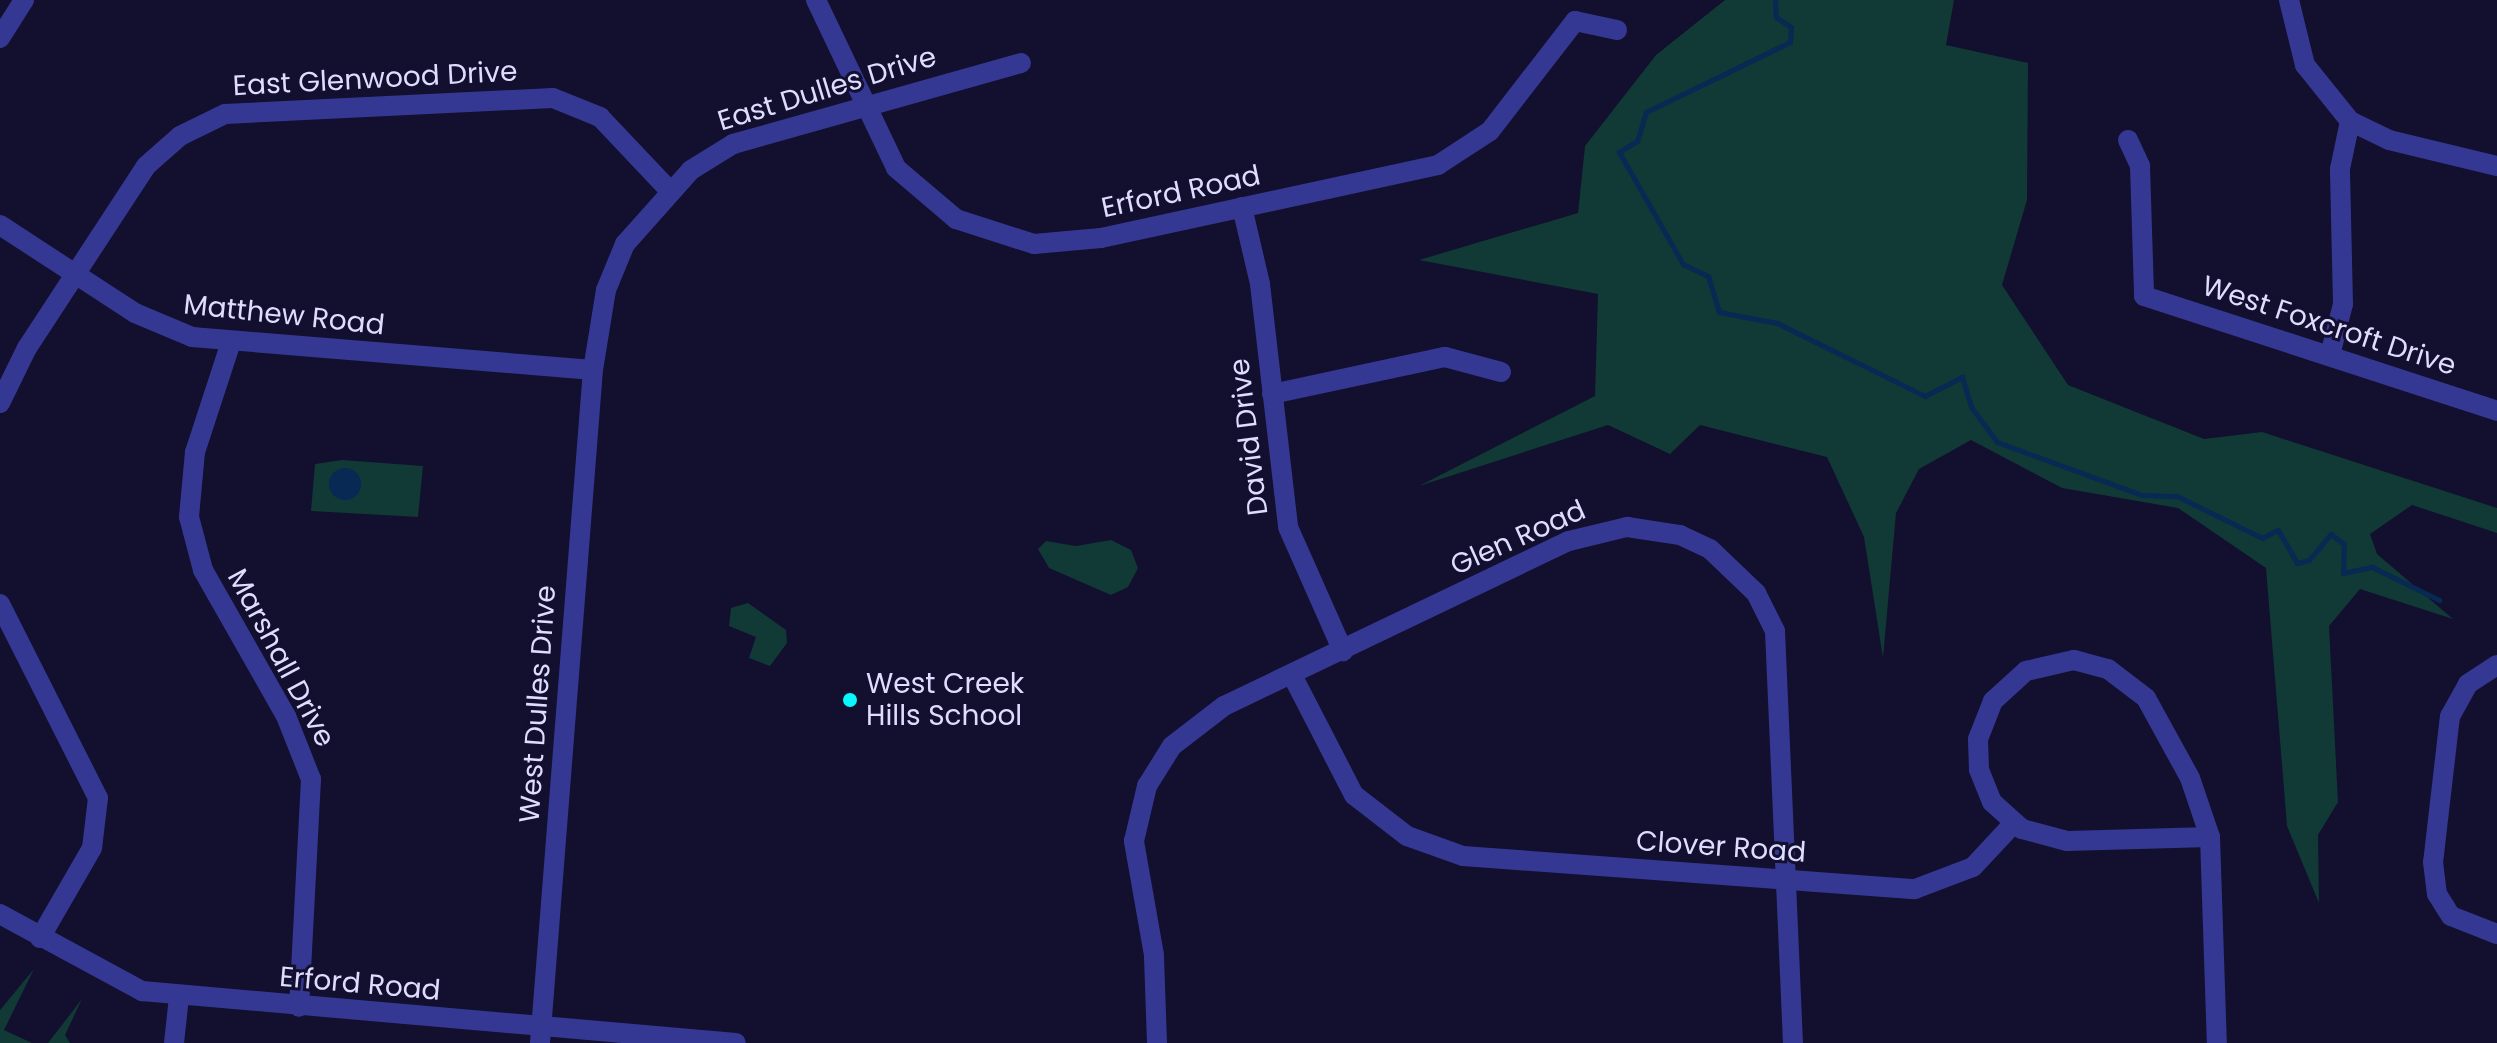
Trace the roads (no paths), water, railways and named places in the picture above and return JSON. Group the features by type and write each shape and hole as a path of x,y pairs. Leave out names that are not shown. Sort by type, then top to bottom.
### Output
{"street":[{"path":"0,38 24,0"},
{"name":"Erford Road","path":"816,0 862,106 911,184 956,219 1003,239 1078,243 1457,157 1490,131 1575,21 1617,30"},
{"path":"2289,0 2305,65 2350,121 2389,140 2497,166"},
{"name":"East Dulles Drive","path":"593,370 615,265 669,190 733,144 1021,63"},
{"name":"East Glenwood Drive","path":"0,403 74,275 146,166 180,136 241,110 553,98 600,117 669,190"},
{"path":"2330,355 2343,304 2340,169 2350,121"},
{"name":"West Foxcroft Drive","path":"2128,140 2140,166 2144,296 2497,411"},
{"name":"David Drive","path":"1242,207 1260,284 1288,527 1343,651"},
{"name":"Matthew Road","path":"0,225 164,330 231,342 593,370"},
{"name":"Marshall Drive","path":"231,342 195,452 189,517 203,570 286,716 311,779 299,1007"},
{"path":"1272,394 1445,357 1501,372"},
{"name":"West Dulles Drive","path":"541,1035 593,370"},
{"name":"Glen Road","path":"1157,1043 1154,955 1134,862 1147,786 1194,725 1593,532 1655,529 1702,545 1744,578 1775,631 1790,880 1793,1043"},
{"path":"0,604 98,798 92,848 40,938"},
{"path":"2210,837 2067,841 2014,823 1992,802 1979,769 1984,719 2002,689 2026,671 2074,660 2108,669 2146,698 2190,778 2210,837 2217,1043"},
{"path":"2497,665 2468,684 2450,716 2433,862 2437,894 2451,916 2497,934"},
{"name":"Clover Road","path":"1292,675 1354,795 1390,826 1440,850 1790,880 1931,887 1973,867 2014,823"},
{"name":"Erford Road","path":"0,914 133,989 179,997 299,1007 541,1035 736,1043"},
{"path":"174,1043 179,997"}],"water":[{"path":"345,468 356,473 361,484 356,495 345,500 334,495 329,484 334,473"}],"waterway":[{"path":"1775,0 1776,17 1791,27 1790,42 1646,112 1637,141 1619,152 1683,264 1708,276 1719,312 1777,323 1925,396 1962,377 1971,407 1997,442 2142,495 2177,496 2262,538 2278,530 2297,563 2309,560 2331,534 2344,544 2343,573 2372,567 2439,600"}],"place":[{"name":"West Creek Hills School","path":"850,700"}]}
